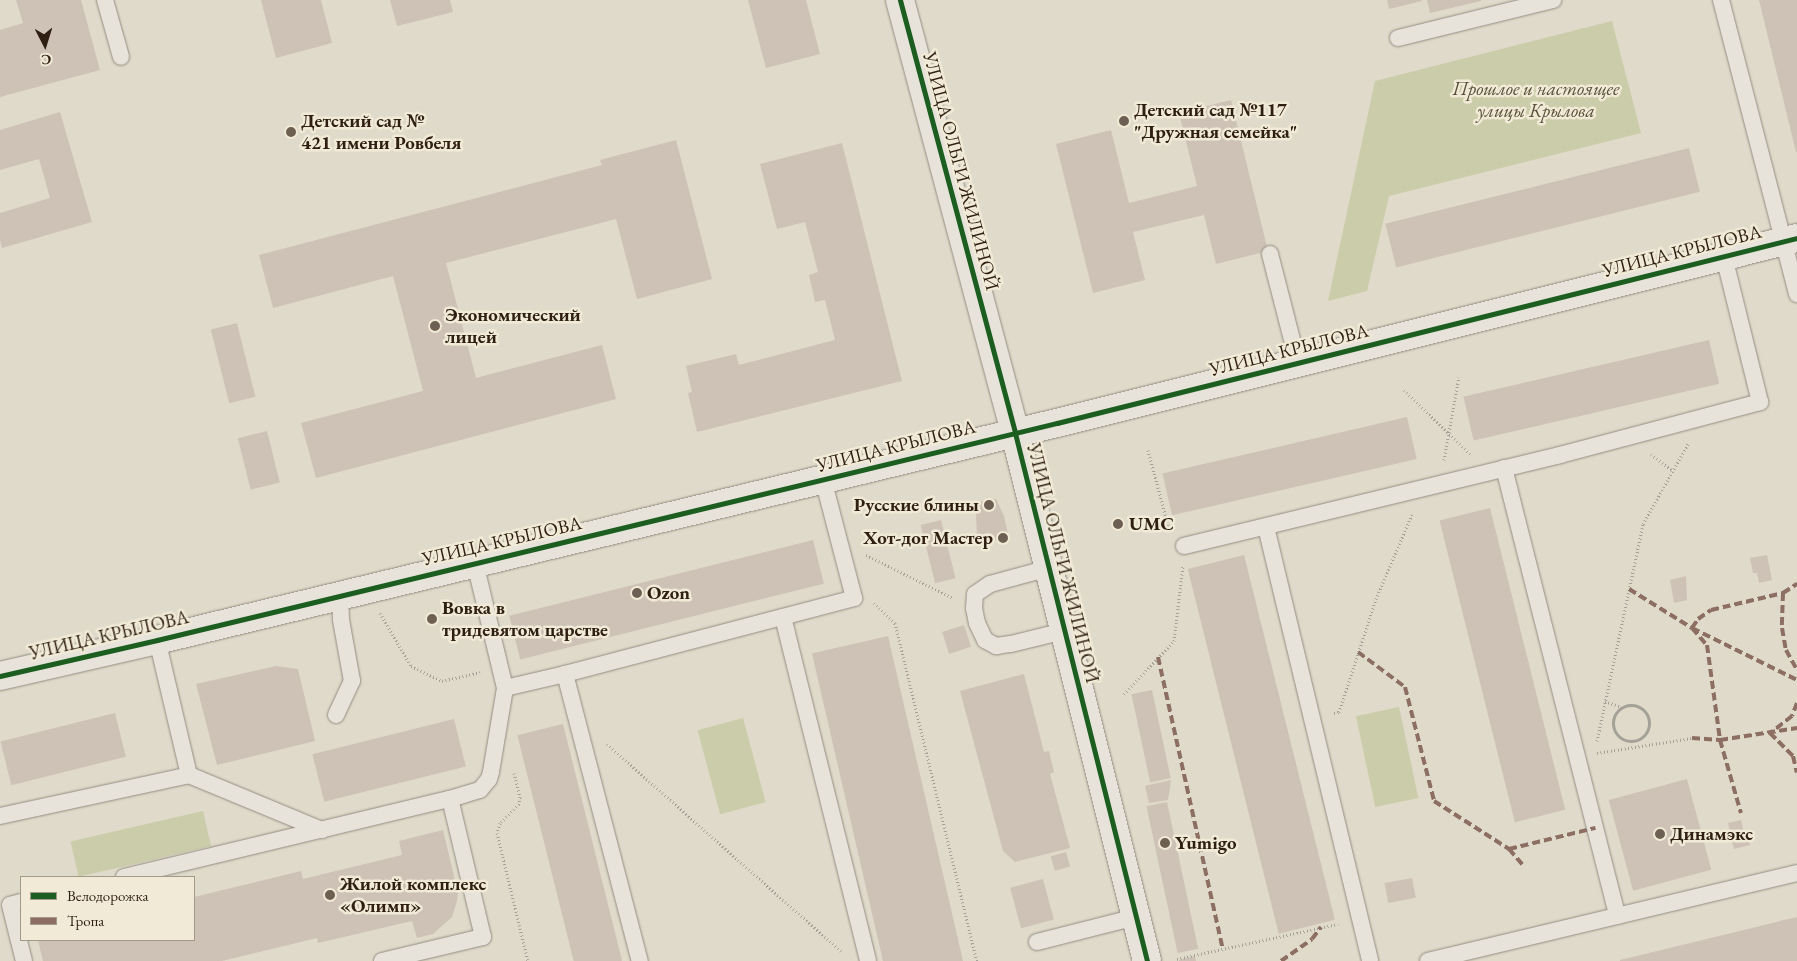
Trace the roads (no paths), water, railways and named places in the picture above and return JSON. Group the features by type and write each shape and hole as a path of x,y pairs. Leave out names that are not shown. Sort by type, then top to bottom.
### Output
{"street":[{"name":"УЛИЦА ОЛЬГИ ЖИЛИНОЙ","path":"900,0 1015,433 1147,961"},
{"name":"УЛИЦА КРЫЛОВА","path":"0,676 157,640 1015,433 1790,239"}],"lane":[{"path":"105,0 121,57"},
{"path":"1398,38 1553,0"},
{"path":"1721,0 1790,239 1797,294"},
{"path":"1270,254 1298,363"},
{"path":"1184,546 1504,468 1760,402 1724,257"},
{"path":"1504,468 1617,916"},
{"path":"506,688 854,598 823,478"},
{"path":"1266,527 1370,961"},
{"path":"128,876 473,794 480,790 489,779 506,688 475,563"},
{"path":"1049,568 990,584 975,594 974,609 985,640 996,646 1064,631"},
{"path":"336,715 352,681 341,620 340,595"},
{"path":"783,617 868,961"},
{"path":"157,640 189,775"},
{"path":"565,674 640,961"},
{"path":"0,816 189,775 322,830"},
{"path":"382,961 483,937 450,799"},
{"path":"1428,961 1797,873"},
{"path":"20,902 10,905 24,961"},
{"path":"1037,942 1136,917"}],"place":[{"name":"Детский сад №117 \"Дружная семейка\"","path":"1124,121"},
{"name":"Детский сад № 421 имени Ровбеля","path":"291,132"},
{"name":"Экономический лицей","path":"435,326"},
{"name":"Русские блины","path":"989,505"},
{"name":"UMC","path":"1118,524"},
{"name":"Хот-дог Мастер","path":"1003,538"},
{"name":"Ozon","path":"637,593"},
{"name":"Вовка в тридевятом царстве","path":"432,619"},
{"name":"Динамэкс","path":"1660,834"},
{"name":"Yumigo","path":"1165,843"},
{"name":"Жилой комплекс «Олимп»","path":"330,895"}],"park label":[{"name":"Прошлое и настоящее улицы Крылова","path":"1536,100"}]}
